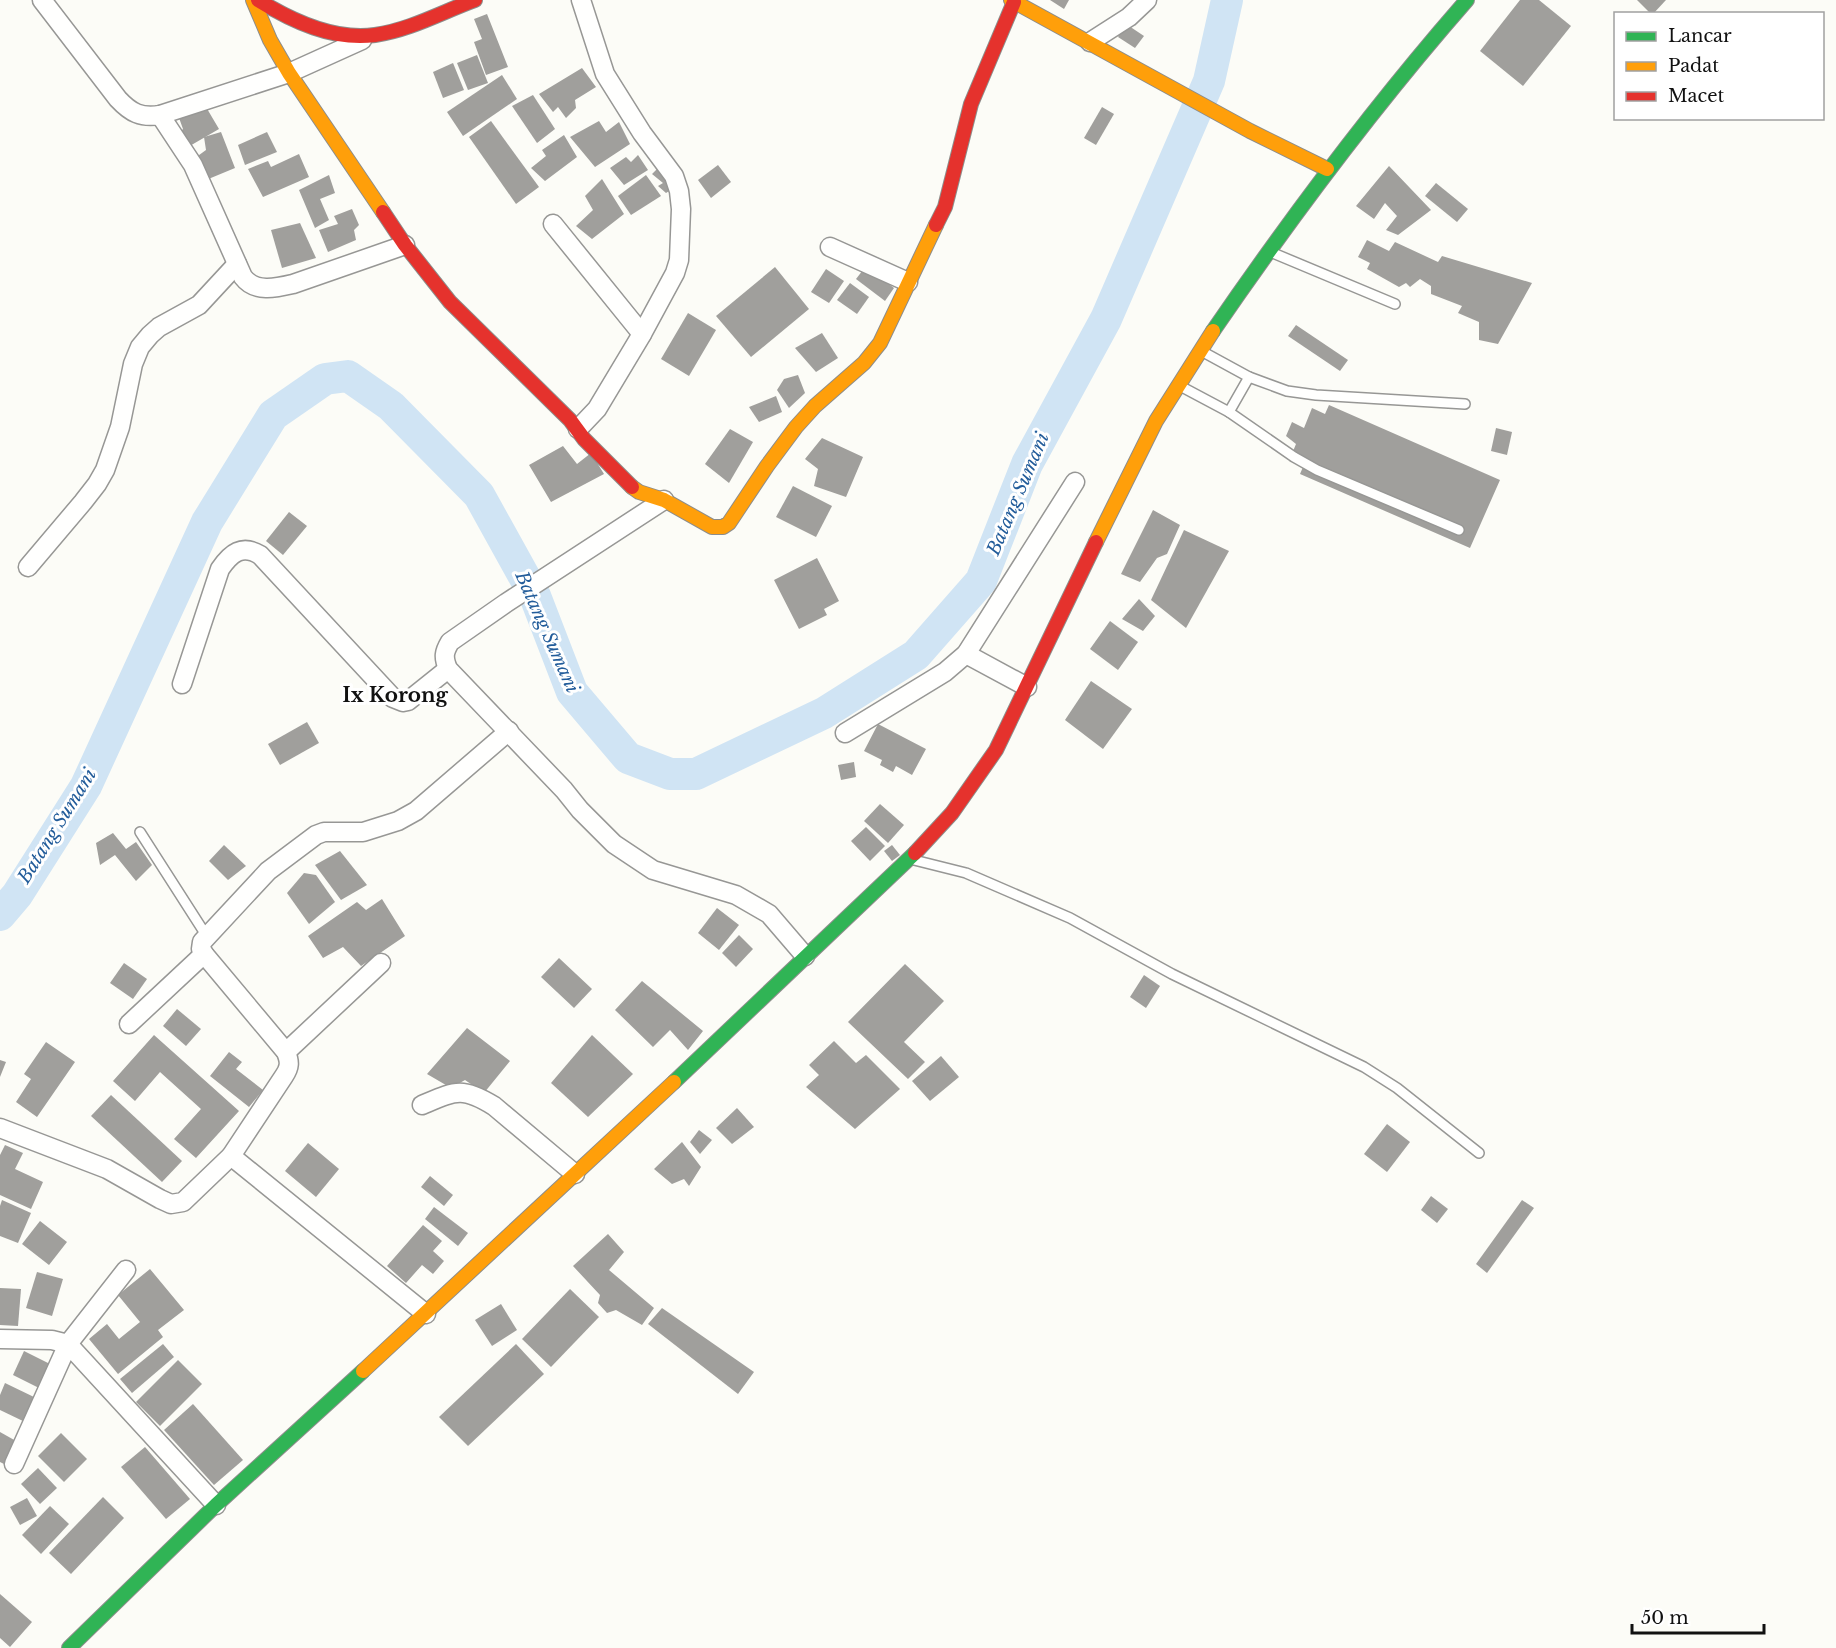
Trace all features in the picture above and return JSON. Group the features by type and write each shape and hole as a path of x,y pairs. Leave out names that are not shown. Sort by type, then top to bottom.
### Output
{"main road":[{"path":"253,0 270,40 289,73 405,245 450,302 578,429 584,440 630,486 639,492 664,500 712,527 719,528 731,521 768,464 807,414 875,351 945,207 971,104 1013,1 1132,67 1327,169"},
{"path":"258,0 280,15 306,26 338,34 374,35 406,26 475,0"},
{"path":"69,1648 216,1505 426,1314 909,859 952,813 996,750 1146,439 1177,385 1327,169 1467,0"}],"street":[{"path":"42,0 125,106 140,116 148,117 289,73 374,35"},
{"path":"578,429 597,409 642,334 678,266 681,209 674,176 642,133 605,74 581,0"},
{"path":"1090,42 1129,17 1147,0"},
{"path":"160,115 193,165 243,277 250,285 275,288 293,284 405,245"},
{"path":"553,224 642,334"},
{"path":"830,247 908,282"},
{"path":"27,567 83,502 105,470 120,427 133,364 140,347 159,327 199,305 237,264"},
{"path":"845,733 945,672 966,654 1075,482"},
{"path":"664,500 450,642 443,659 448,669 509,730 580,810 615,844 653,870 744,899 769,914 805,956"},
{"path":"182,684 220,569 228,559 241,550 251,549 260,555 393,698 403,702 408,701 448,669"},
{"path":"966,654 1027,687"},
{"path":"0,1128 107,1169 171,1204 183,1202 231,1156 289,1068 290,1060 286,1052 204,954 201,949 206,935 268,871 316,835 324,832 363,832 398,821 416,811 509,730"},
{"path":"129,1024 204,954"},
{"path":"286,1052 381,963"},
{"path":"422,1105 454,1092 468,1092 481,1097 575,1174"},
{"path":"231,1156 426,1314"},
{"path":"14,1464 68,1344 126,1270"},
{"path":"0,1339 52,1340 68,1344 216,1505"}],"lane":[{"path":"1268,251 1395,304"},
{"path":"1200,350 1249,377 1287,391 1316,395 1465,404"},
{"path":"1229,412 1249,377"},
{"path":"1177,385 1229,412 1294,457 1317,470 1459,530"},
{"path":"140,832 206,935"},
{"path":"909,859 966,873 1070,918 1172,974 1364,1067 1396,1088 1479,1153"}],"building":[{"path":"1050,0 1069,0 1064,9"},
{"path":"1520,0 1539,0 1571,26 1523,86 1480,51"},
{"path":"1637,0 1666,0 1655,12 1649,12"},
{"path":"487,14 508,67 486,75 474,42 482,39 474,19"},
{"path":"1126,24 1144,36 1135,48 1118,37"},
{"path":"477,55 488,83 468,90 457,63"},
{"path":"453,63 464,90 443,98 433,72"},
{"path":"582,68 596,87 575,100 576,108 566,118 558,107 553,112 539,94"},
{"path":"502,75 517,99 463,136 447,112"},
{"path":"533,95 555,129 537,143 512,106"},
{"path":"206,107 219,129 188,147 178,134 183,129 178,115"},
{"path":"1102,107 1114,114 1096,145 1084,138"},
{"path":"491,121 539,187 516,204 469,137"},
{"path":"599,121 606,132 619,122 630,144 595,167 570,137"},
{"path":"221,132 235,168 206,180 195,158 206,150 204,137"},
{"path":"267,132 277,152 245,165 238,145"},
{"path":"564,135 577,157 545,181 531,168 546,156 542,150"},
{"path":"299,154 309,177 263,197 248,169 268,161 271,167"},
{"path":"638,155 648,170 624,185 610,168 626,157 631,162"},
{"path":"718,165 731,182 711,198 698,180"},
{"path":"1389,166 1431,210 1398,235 1386,230 1397,216 1385,203 1374,219 1356,206"},
{"path":"657,169 674,188 666,193 658,186 663,183 652,174"},
{"path":"329,175 335,193 320,199 329,220 315,228 299,190"},
{"path":"646,175 661,196 631,215 618,196"},
{"path":"602,179 624,214 592,239 576,226 593,210 585,196"},
{"path":"1436,183 1468,209 1457,222 1425,196"},
{"path":"352,209 359,225 354,230 356,240 328,252 319,230 338,224 334,216"},
{"path":"300,223 316,258 282,268 271,230"},
{"path":"1367,240 1389,251 1395,242 1438,262 1442,256 1532,283 1498,344 1479,340 1479,322 1458,313 1462,306 1431,294 1431,286 1420,279 1410,287 1406,283 1399,287 1367,269 1370,263 1358,257"},
{"path":"866,266 894,288 885,301 856,279"},
{"path":"775,267 809,309 751,357 716,316"},
{"path":"826,269 844,281 829,303 811,292"},
{"path":"850,283 869,297 857,314 837,300"},
{"path":"688,313 716,330 689,376 661,359"},
{"path":"1296,325 1348,360 1340,371 1288,336"},
{"path":"822,333 838,358 816,372 795,348"},
{"path":"798,375 805,393 789,408 777,390 784,379"},
{"path":"776,396 782,412 759,422 749,407"},
{"path":"1329,405 1500,480 1470,548 1300,474 1303,467 1289,461 1296,444 1286,436 1292,422 1304,428 1312,408 1325,414"},
{"path":"1496,428 1512,432 1507,455 1491,451"},
{"path":"730,429 753,442 729,483 705,464"},
{"path":"822,438 863,457 846,497 814,486 818,469 805,459"},
{"path":"563,446 577,464 591,453 604,474 551,502 529,465"},
{"path":"793,486 832,506 816,537 776,517"},
{"path":"1153,510 1180,525 1167,554 1157,558 1140,582 1121,574"},
{"path":"289,512 307,526 283,555 266,541"},
{"path":"1184,530 1229,551 1186,628 1151,600"},
{"path":"817,558 839,601 824,609 827,615 799,629 774,580"},
{"path":"1139,599 1155,616 1143,631 1122,619"},
{"path":"1110,621 1138,642 1118,670 1090,649"},
{"path":"1091,681 1132,709 1103,749 1065,720"},
{"path":"307,722 319,743 280,765 268,744"},
{"path":"878,724 926,749 912,775 896,766 893,772 880,765 882,760 864,751"},
{"path":"854,762 856,777 841,780 838,765"},
{"path":"880,804 904,825 888,843 864,821"},
{"path":"866,827 885,846 870,861 851,841"},
{"path":"113,833 126,849 136,842 152,865 136,881 115,855 100,865 96,843"},
{"path":"224,845 246,866 228,880 209,861"},
{"path":"892,845 900,855 892,861 884,851"},
{"path":"340,851 367,885 341,900 315,865"},
{"path":"304,873 316,875 335,902 309,924 287,893"},
{"path":"382,899 405,936 361,966 343,947 323,958 308,936 357,902 366,910"},
{"path":"717,908 739,925 719,950 698,933"},
{"path":"739,935 753,949 736,967 722,953"},
{"path":"559,958 592,989 574,1008 541,977"},
{"path":"124,963 147,979 133,999 110,983"},
{"path":"905,964 944,1001 904,1042 925,1062 908,1079 848,1022"},
{"path":"1144,975 1160,986 1146,1008 1130,997"},
{"path":"642,981 703,1031 688,1050 670,1030 653,1047 615,1010"},
{"path":"177,1009 201,1029 186,1046 163,1026"},
{"path":"467,1028 510,1061 484,1093 465,1080 451,1088 427,1074"},
{"path":"154,1035 239,1111 196,1158 174,1139 201,1109 160,1072 135,1101 113,1081"},
{"path":"592,1035 633,1074 588,1117 551,1083"},
{"path":"834,1041 856,1063 866,1055 900,1089 855,1129 806,1087 819,1075 809,1065"},
{"path":"46,1042 75,1062 37,1117 16,1102 31,1079 24,1074"},
{"path":"229,1052 242,1062 236,1069 263,1090 249,1107 210,1076"},
{"path":"941,1056 959,1077 930,1101 912,1081"},
{"path":"0,1060 6,1062 0,1077"},
{"path":"111,1095 182,1161 162,1182 91,1116"},
{"path":"737,1108 754,1127 732,1144 716,1128"},
{"path":"1387,1124 1410,1142 1387,1172 1364,1154"},
{"path":"699,1130 712,1140 700,1154 690,1142"},
{"path":"682,1142 701,1167 689,1186 684,1179 672,1184 654,1169"},
{"path":"308,1143 339,1169 316,1197 285,1171"},
{"path":"5,1145 23,1153 15,1169 43,1182 31,1209 0,1195 0,1155"},
{"path":"430,1176 453,1195 444,1206 421,1187"},
{"path":"1431,1196 1448,1209 1437,1223 1421,1210"},
{"path":"2,1200 31,1213 18,1243 0,1236"},
{"path":"1522,1200 1534,1208 1487,1273 1476,1264"},
{"path":"434,1207 468,1233 458,1246 425,1219"},
{"path":"40,1221 67,1242 49,1265 22,1244"},
{"path":"423,1225 442,1241 433,1251 444,1261 433,1274 422,1265 406,1283 387,1266"},
{"path":"608,1234 624,1252 609,1270 654,1308 642,1325 616,1310 607,1313 598,1303 600,1295 573,1266"},
{"path":"150,1269 184,1310 158,1330 163,1337 118,1374 89,1339 107,1324 119,1339 140,1322 118,1295"},
{"path":"37,1272 63,1279 52,1316 26,1308"},
{"path":"0,1288 21,1289 18,1326 0,1325"},
{"path":"570,1289 599,1317 551,1367 522,1339"},
{"path":"501,1304 517,1330 492,1346 475,1320"},
{"path":"662,1308 754,1372 738,1394 648,1324"},
{"path":"163,1344 174,1357 132,1393 120,1379"},
{"path":"516,1344 544,1374 468,1446 439,1417"},
{"path":"24,1351 50,1364 39,1388 13,1375"},
{"path":"178,1360 202,1384 160,1426 136,1402"},
{"path":"5,1383 36,1398 25,1422 0,1410 0,1395"},
{"path":"193,1404 243,1460 214,1485 164,1430"},
{"path":"0,1432 16,1441 4,1464 0,1462"},
{"path":"61,1433 87,1459 64,1482 38,1456"},
{"path":"145,1447 190,1499 166,1519 121,1467"},
{"path":"38,1468 57,1488 40,1504 21,1484"},
{"path":"103,1497 124,1518 71,1574 49,1553"},
{"path":"27,1498 37,1516 20,1525 10,1507"},
{"path":"50,1506 69,1524 41,1554 22,1535"},
{"path":"0,1594 32,1622 10,1647 0,1638"}],"waterway":[{"name":"Batang Sumani","path":"0,915 17,895 86,786 207,522 273,415 325,379 348,376 391,406 479,495 535,596 572,692 628,758 670,774 696,774 824,713 916,655 981,581 1027,464 1106,319 1209,81 1227,0"}],"traffic: fast":[{"path":"1213,331 1335,162 1467,0"},
{"path":"674,1082 915,853"},
{"path":"69,1648 216,1505 363,1371"}],"traffic: slow":[{"path":"253,0 270,40 289,73 383,212"},
{"path":"1011,0 1250,131 1327,169"},
{"path":"632,487 639,492 664,500 712,527 723,527 729,523 796,427 815,406 864,363 880,343 936,225"},
{"path":"1096,542 1156,421 1213,331"},
{"path":"363,1371 674,1082"}],"traffic: jam":[{"path":"258,0 314,28 360,36 401,29 475,0"},
{"path":"936,225 945,207 971,104 1014,2"},
{"path":"383,212 405,245 450,302 570,420 584,439 632,487"},
{"path":"915,853 952,813 996,750 1096,542"}],"district":[{"name":"Ix Korong","path":"395,695"}]}
